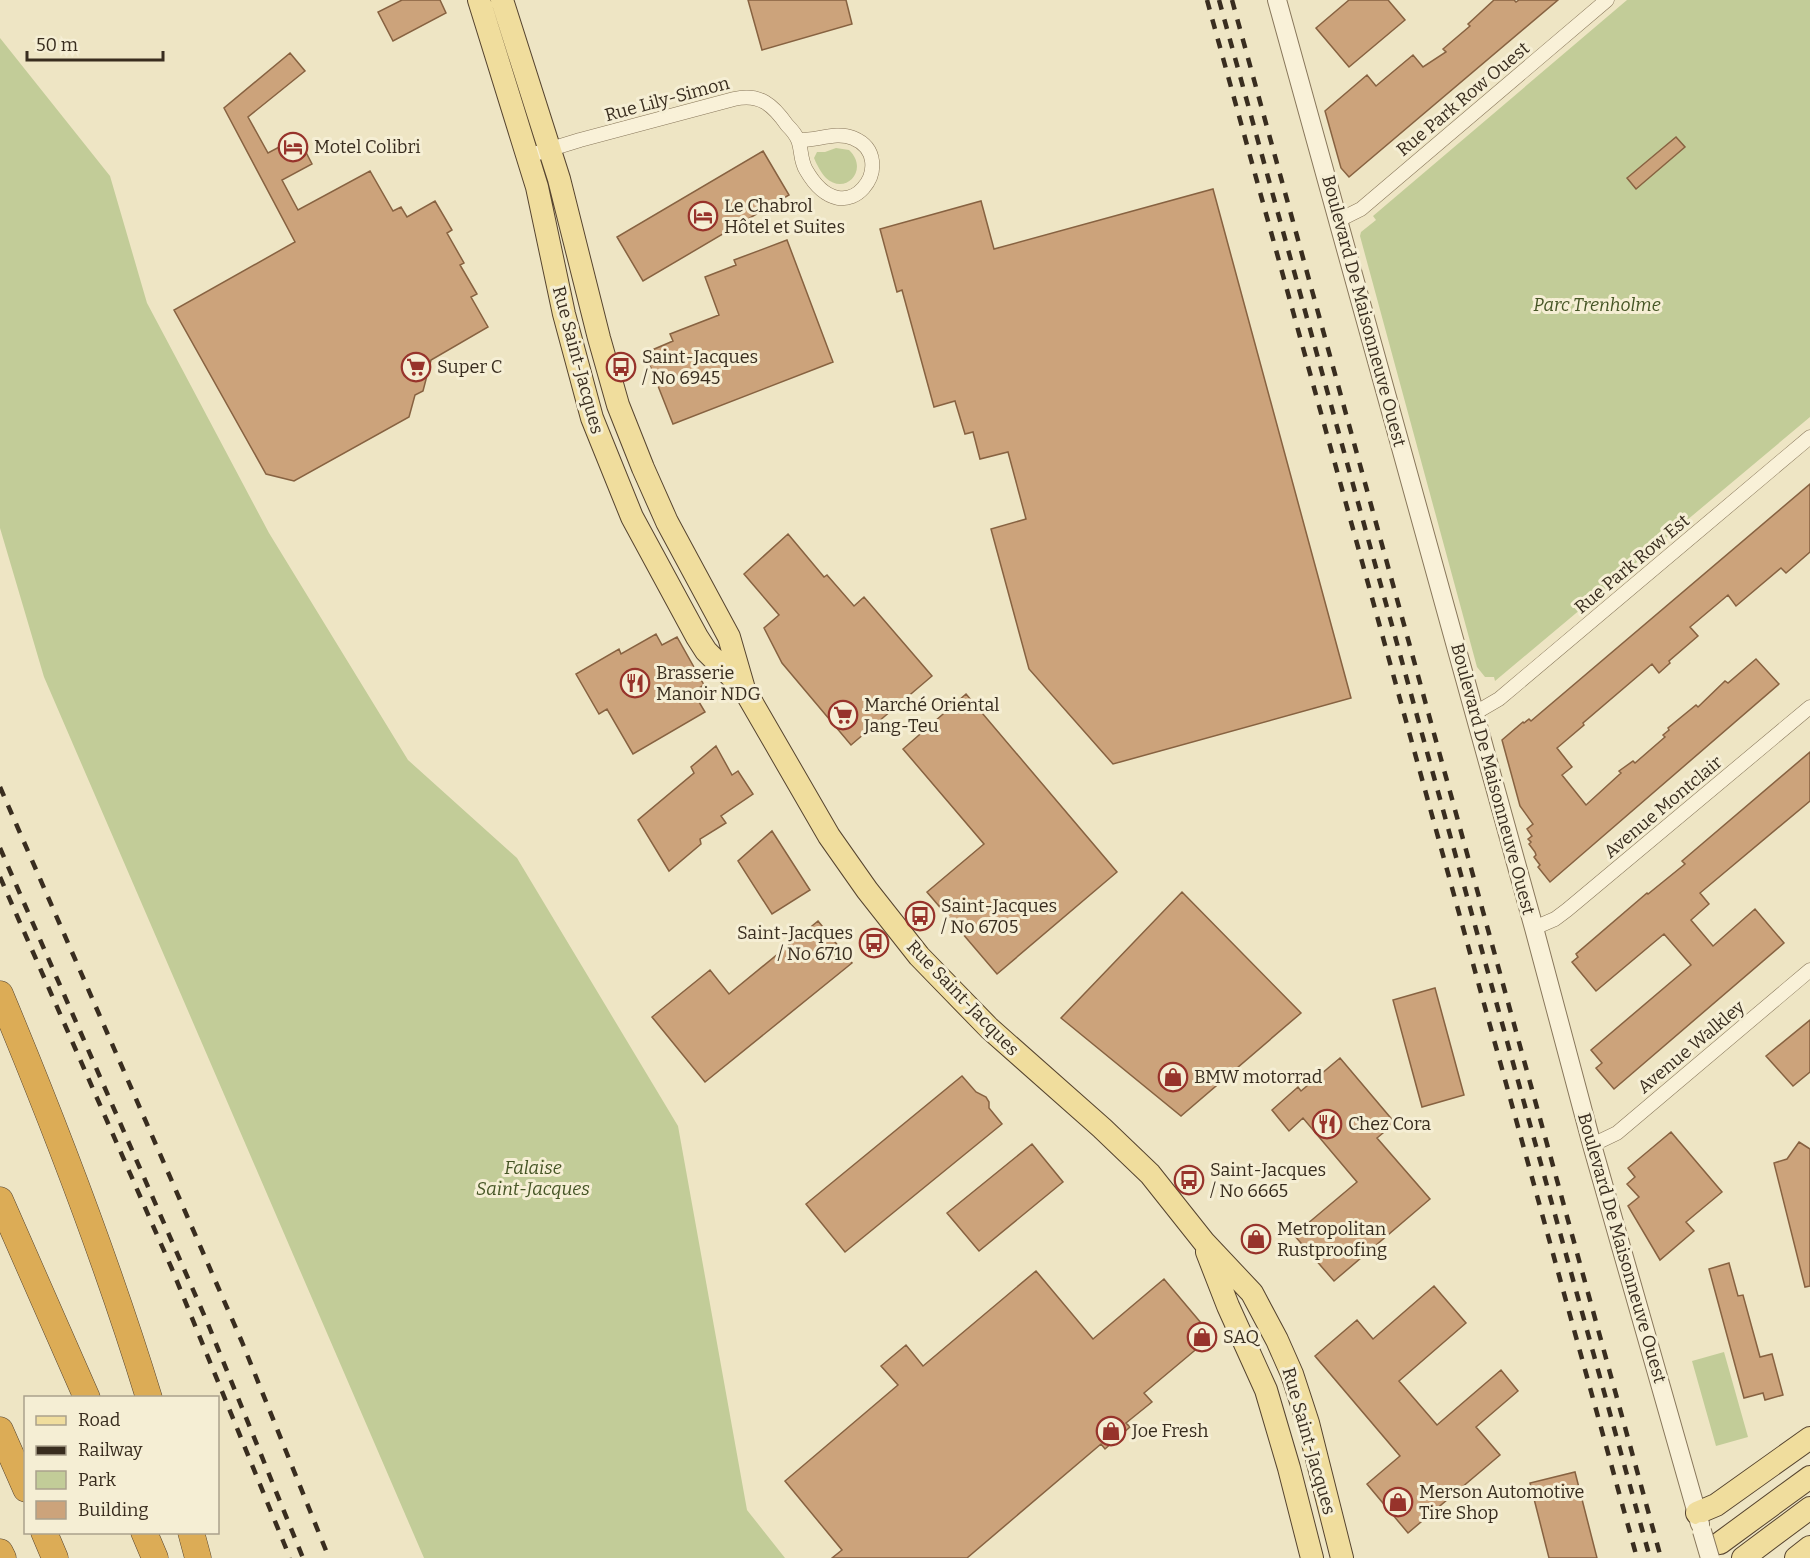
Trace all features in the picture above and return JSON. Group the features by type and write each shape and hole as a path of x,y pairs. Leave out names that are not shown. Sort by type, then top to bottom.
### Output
{"highway":[{"path":"0,994 65,1157 119,1306 148,1396"},
{"path":"0,1200 86,1396"},
{"path":"0,1430 24,1485"},
{"path":"44,1534 55,1558"},
{"path":"144,1534 155,1558"},
{"path":"191,1534 198,1558"},
{"path":"0,1552 3,1558"}],"main road":[{"name":"Rue Saint-Jacques","path":"479,0 528,156 542,207 578,371 604,452 632,517 697,637 706,651 744,689"},
{"name":"Rue Saint-Jacques","path":"502,0 550,149 618,405 666,522 729,637 744,689 829,836 867,890 919,956 989,1028 1102,1128 1150,1174 1204,1242 1252,1293 1292,1374 1308,1423 1342,1558"},
{"name":"Rue Saint-Jacques","path":"1204,1242 1228,1306 1266,1390 1289,1468 1311,1558"},
{"path":"1707,1536 1716,1505 1810,1438"},
{"path":"1707,1536 1810,1476"},
{"path":"1743,1558 1810,1508"},
{"path":"1796,1558 1810,1547"}],"street":[{"name":"Rue Park Row Ouest","path":"1339,219 1361,209 1607,0"},
{"name":"Boulevard De Maisonneuve Ouest","path":"1281,2 1592,1145 1707,1536"},
{"name":"Rue Lily-Simon","path":"528,156 734,99 751,97 759,98 772,106 798,140"},
{"path":"844,136 854,138 868,151 872,170 870,180 856,195 835,198 825,194 817,187 801,162 798,140 808,141 844,136"},
{"name":"Rue Park Row Est","path":"1475,714 1504,695 1810,437"},
{"name":"Avenue Montclair","path":"1534,928 1555,919 1567,910 1810,707"},
{"name":"Avenue Walkley","path":"1592,1145 1617,1132 1810,970"}],"green space":[{"name":"Parc Trenholme","path":"1627,0 1810,0 1810,417 1495,681 1494,677 1485,677 1477,667 1360,236 1361,232 1376,220 1373,216"},
{"name":"Falaise Saint-Jacques","path":"0,38 110,176 147,303 269,533 408,760 517,858 678,1126 747,1510 785,1558 424,1558 44,677 0,528"},
{"path":"836,148 849,150 857,165 852,178 841,184 833,183 826,178 814,158 817,152"},
{"path":"1724,1352 1748,1437 1716,1446 1692,1361"}],"building":[{"path":"402,0 440,0 446,13 393,41 378,12"},
{"path":"748,0 846,0 852,24 762,50"},
{"path":"1349,0 1388,0 1405,20 1349,67 1316,28"},
{"path":"1494,0 1514,0 1516,2 1519,0 1558,0 1349,177 1341,168 1325,111 1367,75 1376,86 1413,55 1423,67 1446,52 1443,49 1470,26 1468,24"},
{"path":"290,53 305,71 248,117 268,153 298,137 312,164 282,180 298,210 370,171 393,211 401,207 407,217 435,201 452,230 447,233 464,263 460,265 477,294 471,297 488,327 431,360 423,391 415,395 409,417 294,481 266,474 174,310 295,242 224,108"},
{"path":"1676,137 1685,147 1636,189 1627,178"},
{"name":"Le Chabrol Hôtel et Suites","path":"763,151 789,195 643,281 617,237"},
{"path":"1213,189 1351,698 1113,764 1029,669 991,529 1026,519 1008,452 980,459 973,432 965,434 955,401 934,407 902,290 897,292 880,229 981,201 994,249"},
{"path":"787,240 833,362 673,424 645,353 673,341 670,334 719,315 705,277 736,265 734,260"},
{"path":"1810,484 1810,552 1786,573 1781,568 1736,606 1728,595 1690,627 1698,636 1669,661 1670,663 1659,673 1652,664 1583,723 1584,725 1557,748 1572,767 1562,775 1586,805 1621,773 1619,771 1633,761 1635,763 1665,737 1663,735 1669,730 1668,728 1696,705 1698,707 1725,681 1728,683 1756,659 1779,684 1550,882 1538,867 1540,865 1534,857 1535,852 1529,844 1531,842 1528,839 1532,836 1527,829 1533,824 1520,806 1502,740 1523,722 1529,719 1531,721"},
{"path":"788,534 824,577 827,575 854,606 864,597 932,676 851,745 782,663 764,628 779,615 744,574"},
{"path":"656,634 662,645 677,637 704,685 693,692 705,712 633,754 607,709 599,714 576,674 619,649 621,654"},
{"path":"966,694 1117,872 997,974 927,892 984,844 903,749"},
{"path":"716,746 732,775 738,771 753,794 721,816 726,823 700,839 701,844 669,871 638,820 694,773 691,767"},
{"path":"1810,752 1810,801 1700,893 1709,904 1691,920 1713,946 1755,909 1784,943 1614,1089 1596,1068 1602,1063 1591,1050 1691,965 1664,934 1596,991 1572,962 1578,957 1576,954 1647,893 1685,864 1682,861"},
{"path":"772,831 810,890 772,914 738,861"},
{"path":"1182,892 1301,1013 1181,1116 1061,1018"},
{"path":"818,921 852,963 705,1082 652,1017 710,970 729,994"},
{"path":"1435,988 1464,1095 1422,1107 1393,1000"},
{"path":"1810,1020 1810,1072 1793,1086 1766,1056"},
{"path":"1340,1058 1395,1123 1377,1138 1430,1199 1334,1281 1294,1235 1357,1182 1303,1118 1289,1131 1272,1110 1298,1087 1301,1091"},
{"path":"962,1076 976,1092 986,1097 989,1108 1002,1124 845,1252 806,1204"},
{"path":"1671,1132 1722,1192 1686,1222 1694,1231 1660,1260 1628,1206 1639,1197 1627,1184 1635,1177 1628,1168"},
{"path":"1799,1142 1810,1149 1810,1286 1805,1287 1774,1163 1787,1159"},
{"path":"1032,1144 1063,1182 979,1251 947,1213"},
{"path":"1729,1263 1738,1296 1743,1295 1760,1357 1772,1354 1783,1395 1765,1400 1763,1393 1744,1398 1709,1269"},
{"path":"1036,1271 1093,1339 1164,1279 1212,1336 1144,1393 1152,1402 1126,1423 1130,1427 1105,1449 1101,1444 967,1558 832,1558 842,1550 785,1481 898,1385 881,1366 906,1345 923,1366"},
{"path":"1434,1286 1466,1323 1399,1381 1437,1425 1501,1370 1518,1391 1476,1427 1500,1455 1408,1533 1367,1484 1400,1456 1315,1356 1357,1320 1373,1339"},
{"path":"1575,1472 1597,1558 1549,1558 1530,1483"}],"railway":[{"path":"1207,0 1637,1558"},
{"path":"1219,0 1650,1558"},
{"path":"1232,0 1661,1558"},
{"path":"0,787 242,1342 329,1558"},
{"path":"0,848 208,1324 303,1558"},
{"path":"0,877 172,1269 290,1558"}],"place":[{"name":"Motel Colibri","path":"293,147"},
{"name":"Le Chabrol Hôtel et Suites","path":"703,216"},
{"name":"Super C","path":"416,367"},
{"name":"Saint-Jacques / No 6945","path":"621,367"},
{"name":"Brasserie Manoir NDG","path":"635,683"},
{"name":"Marché Oriental Jang-Teu","path":"843,715"},
{"name":"Saint-Jacques / No 6705","path":"920,916"},
{"name":"Saint-Jacques / No 6710","path":"874,943"},
{"name":"BMW motorrad","path":"1173,1077"},
{"name":"Chez Cora","path":"1327,1124"},
{"name":"Saint-Jacques / No 6665","path":"1189,1180"},
{"name":"Metropolitan Rustproofing","path":"1256,1239"},
{"name":"SAQ","path":"1202,1337"},
{"name":"Joe Fresh","path":"1111,1431"},
{"name":"Merson Automotive Tire Shop","path":"1398,1502"}]}
